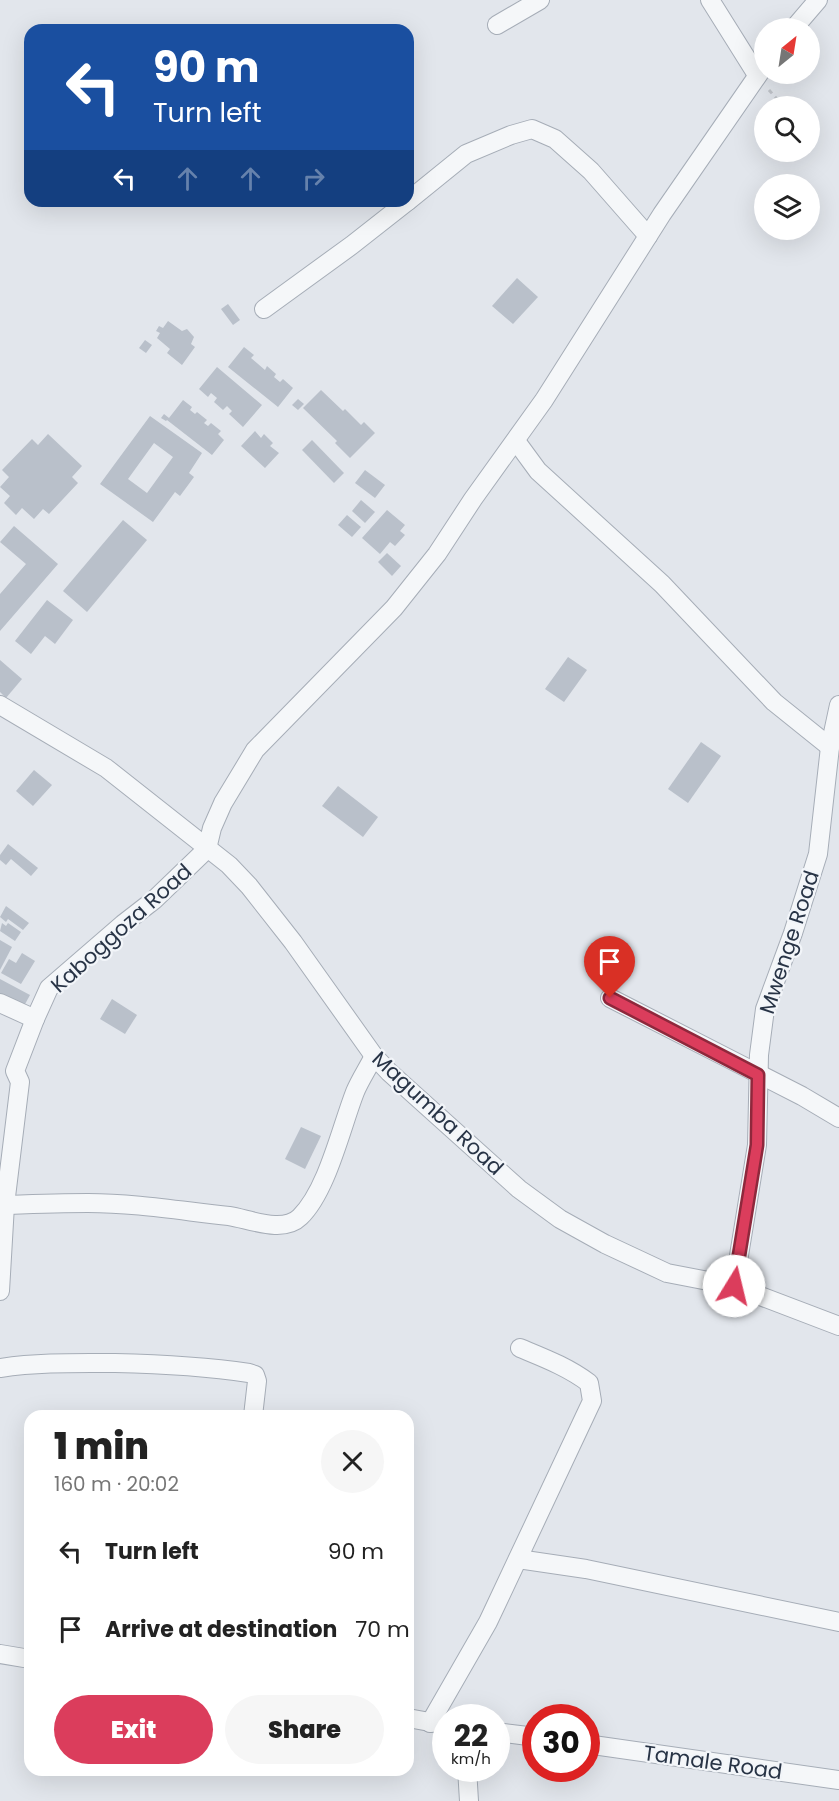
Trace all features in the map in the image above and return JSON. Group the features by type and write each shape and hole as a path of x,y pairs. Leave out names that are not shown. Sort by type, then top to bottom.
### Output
{"street":[{"path":"497,25 540,0"},
{"path":"710,0 754,60"},
{"path":"803,18 818,0"},
{"path":"207,849 212,828 223,803 255,750 394,608 437,554 473,499 516,441 648,236 754,80"},
{"path":"414,196 466,154 511,135 532,129 555,138 591,171 648,236"},
{"path":"264,309 400,207"},
{"path":"516,441 538,471 662,584 774,702 831,747"},
{"name":"Magumba Road","path":"0,705 106,768 229,865 249,886 293,942 374,1056 519,1189 560,1219 605,1244 667,1273 734,1286 839,1326"},
{"name":"Mwenge Road","path":"734,1286 757,1145 758,1075 765,1009 794,933 818,854 831,747 839,705"},
{"name":"Kaboggoza Road","path":"0,1291 5,1205 20,1082 15,1071 49,988 154,900 207,849"},
{"path":"610,998 802,1096 839,1118"},
{"path":"0,1003 35,1019"},
{"path":"5,1205 89,1203 225,1216 278,1225 293,1222 311,1203 333,1157 356,1090 374,1056"},
{"path":"448,1704 592,1401 590,1383 557,1363 520,1348"},
{"path":"0,1368 52,1362 181,1364 249,1373 255,1376 257,1381 254,1410"},
{"path":"518,1559 598,1572 839,1622"},
{"path":"0,1654 24,1658"},
{"path":"414,1719 432,1723"},
{"name":"Tamale Road","path":"600,1746 839,1780"},
{"path":"468,1782 470,1801"}],"building":[{"path":"517,278 538,297 513,324 492,306"},
{"path":"228,304 240,320 233,325 221,309"},
{"path":"168,321 182,331 187,329 194,337 191,344 195,347 182,365 167,353 170,349 157,338 160,333 156,331 159,326 163,328"},
{"path":"145,340 152,345 146,353 139,348"},
{"path":"244,347 254,355 251,358 265,370 267,366 276,374 274,377 280,382 283,379 293,388 278,407 228,367"},
{"path":"217,367 262,405 243,427 229,414 232,411 227,406 223,410 214,402 217,398 211,393 208,397 199,389"},
{"path":"321,390 343,411 345,409 361,425 364,422 375,433 350,458 335,443 337,441 303,408"},
{"path":"298,399 304,404 298,410 292,405"},
{"path":"183,400 192,407 190,410 195,414 197,412 207,420 204,423 208,426 211,423 221,431 218,434 224,440 212,455 167,420 161,418 164,414 169,418"},
{"path":"150,416 202,453 189,473 194,477 180,496 175,492 153,522 100,484","holes":["154,443 173,457 147,493 128,479"]},
{"path":"255,431 261,438 264,434 273,443 270,446 279,453 265,468 241,446"},
{"path":"48,434 82,466 72,477 78,483 49,514 43,509 34,519 22,508 16,515 4,503 10,496 0,487 9,477 2,470 32,439 38,445"},
{"path":"312,440 344,473 334,483 302,450"},
{"path":"365,470 385,485 375,498 355,483"},
{"path":"361,500 375,512 365,523 352,511"},
{"path":"387,510 405,525 400,531 405,535 395,546 390,542 380,554 362,538"},
{"path":"347,515 361,527 352,537 338,525"},
{"path":"123,520 147,540 87,612 63,591"},
{"path":"14,526 58,564 0,631 0,594 26,564 0,542"},
{"path":"387,553 401,566 392,576 378,562"},
{"path":"47,600 73,620 55,644 45,636 31,654 15,641"},
{"path":"568,657 587,670 564,702 545,689"},
{"path":"0,660 22,679 6,698 0,692"},
{"path":"701,742 721,756 688,803 668,789"},
{"path":"34,770 52,785 33,806 16,791"},
{"path":"338,786 378,817 363,837 322,806"},
{"path":"8,844 38,868 31,876 11,859 6,865 0,860 0,855"},
{"path":"6,906 29,923 23,930 8,919 6,922 0,917"},
{"path":"2,923 6,926 8,923 21,932 15,941 0,931"},
{"path":"0,940 12,947 0,970"},
{"path":"22,953 35,961 21,984 1,973 9,959 16,963"},
{"path":"0,979 30,995 24,1006 0,993"},
{"path":"112,999 137,1015 125,1034 100,1019"},
{"path":"301,1127 321,1136 305,1169 285,1159"}],"route":[{"path":"610,998 758,1075 757,1145 734,1286"}]}
